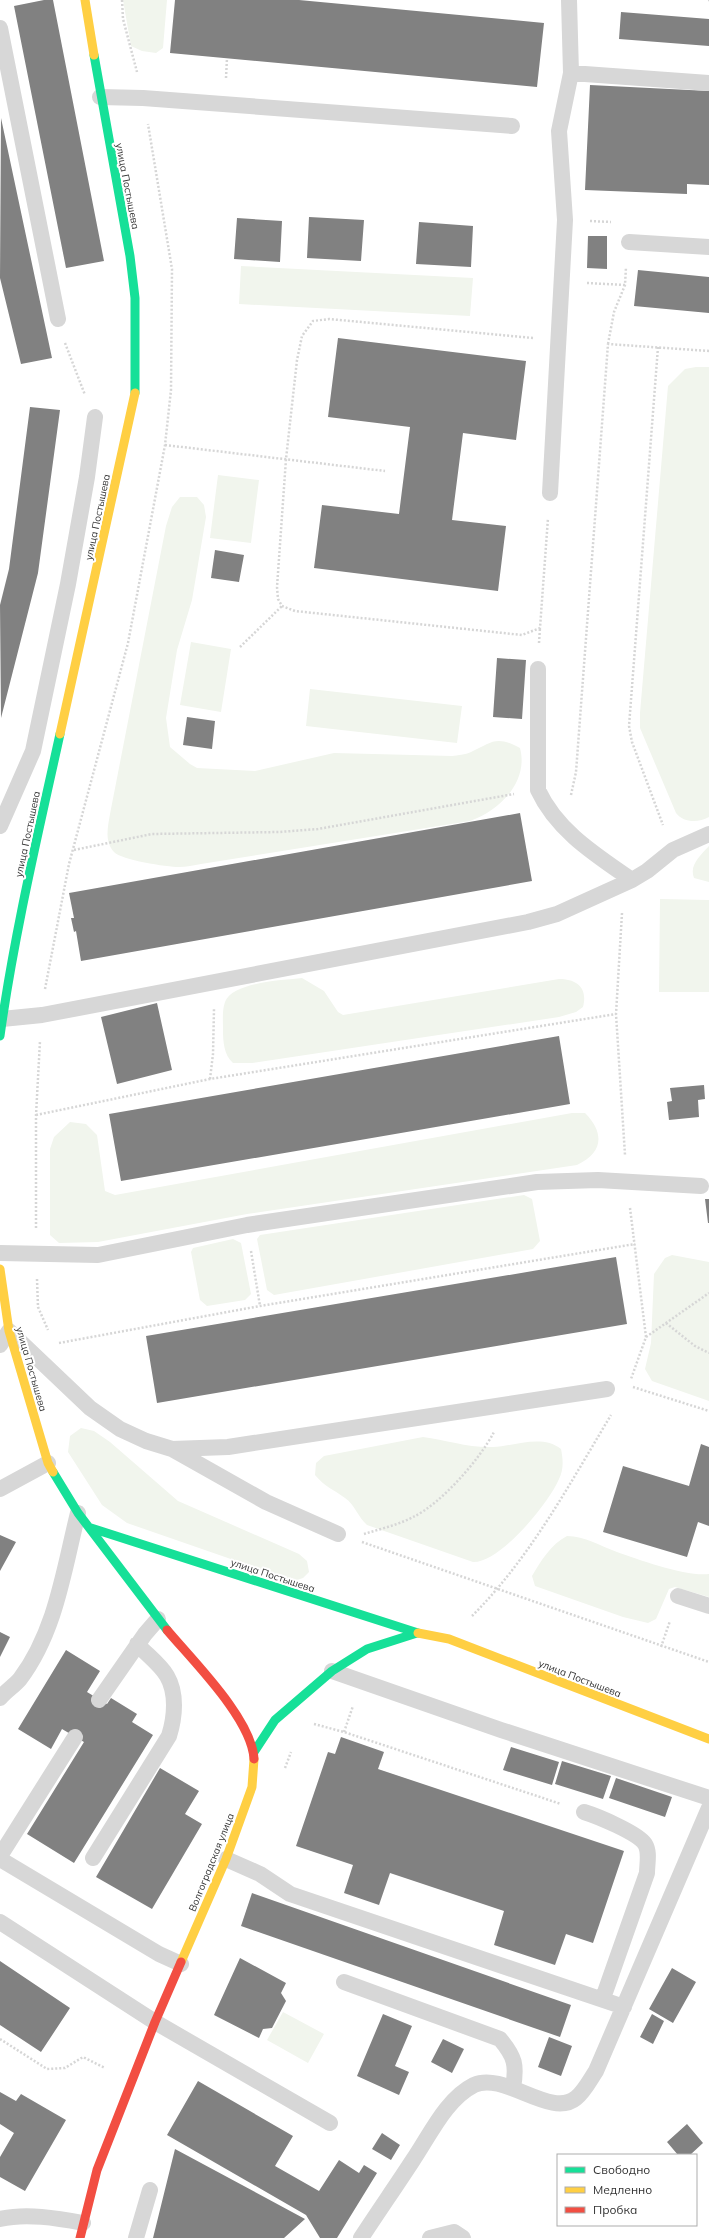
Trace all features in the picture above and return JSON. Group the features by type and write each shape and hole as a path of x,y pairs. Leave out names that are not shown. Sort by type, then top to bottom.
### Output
{"main road":[{"name":"улица Постышева","path":"0,1036 3,993 135,396 134,286 130,256 100,97 85,0"},
{"name":"улица Постышева","path":"0,1269 2,1304 8,1331 48,1463 78,1513 92,1528 417,1632 449,1639 709,1739"},
{"name":"Волгоградская улица","path":"82,2230 97,2170 155,2022 226,1859 252,1787 255,1769 254,1752 246,1729 227,1703 158,1619 92,1528"},
{"path":"254,1752 275,1720 301,1696 332,1671 367,1649 417,1632"}],"lane":[{"path":"550,493 560,341 565,220 560,131 571,73 569,0"},
{"path":"0,28 58,319"},
{"path":"571,73 709,83"},
{"path":"100,97 143,98 512,126"},
{"path":"628,242 709,247"},
{"path":"0,826 32,751 68,584 87,477 95,417"},
{"path":"538,669 538,790 545,806 564,829 632,880"},
{"path":"2,1020 42,1014 528,922 558,914 632,880 647,871 673,850 709,834"},
{"path":"0,1253 98,1255 247,1225 537,1182 598,1180 701,1186"},
{"path":"0,1345 8,1331 90,1408 120,1429 146,1441 172,1449 266,1502 344,1536"},
{"path":"172,1449 228,1447 607,1389"},
{"path":"0,1489 48,1463"},
{"path":"0,1698 19,1680 33,1659 51,1622 78,1513"},
{"path":"678,1596 709,1606"},
{"path":"99,1700 137,1644 158,1619"},
{"path":"93,1858 170,1736 174,1723 173,1694 167,1676 137,1644"},
{"path":"332,1671 501,1730 709,1798"},
{"path":"0,1856 75,1737"},
{"path":"361,2238 442,2116 459,2095 476,2084 492,2083 513,2088 548,2102 566,2103 576,2099 596,2071 709,1808"},
{"path":"584,1812 629,1832 645,1844 648,1855 647,1872 603,1998"},
{"path":"0,1859 159,1954 181,1964"},
{"path":"226,1859 260,1874 290,1894 603,1998 624,2007"},
{"path":"0,1922 155,2022 330,2123"},
{"path":"344,1982 500,2039 510,2051 516,2069 513,2088"},
{"path":"136,2238 150,2190"},
{"path":"0,2219 33,2217 61,2219 82,2230"},
{"path":"430,2238 454,2232 463,2238"}],"path":[{"path":"122,0 123,19 143,98"},
{"path":"564,829 576,772 608,344 614,312 625,285 628,242 627,232 619,225 607,221 565,220"},
{"path":"562,282 625,285"},
{"path":"58,319 78,379 95,417"},
{"path":"550,493 540,628 528,633 522,635 485,632 294,611 282,606 278,599 277,587 286,459 298,354 302,336 313,321 329,320 560,341"},
{"path":"608,344 709,351"},
{"path":"658,347 629,726 632,742 673,850"},
{"path":"165,445 385,471"},
{"path":"240,647 282,606"},
{"path":"74,850 152,834 318,830 538,790"},
{"path":"632,880 623,908 616,1014 626,1182 646,1337 629,1386 709,1411"},
{"path":"206,983 214,1007 215,1030 210,1079"},
{"path":"42,1014 36,1115 210,1079 616,1014"},
{"path":"54,1344 260,1306 635,1244"},
{"path":"252,1260 260,1306"},
{"path":"646,1337 709,1293"},
{"path":"666,1323 695,1346 709,1353"},
{"path":"344,1536 414,1517 444,1495 486,1448 510,1404"},
{"path":"449,1639 499,1589 542,1529 613,1411"},
{"path":"344,1536 499,1589 661,1647 709,1662"},
{"path":"353,1704 344,1732 584,1812"},
{"path":"0,2039 47,2069 65,2068 83,2057 111,2071"}],"shaded area":[{"path":"123,0 167,0 163,48 156,53 142,51 131,46"},
{"path":"241,266 473,278 470,316 239,304"},
{"path":"709,367 709,817 691,821 683,819 676,813 640,728 640,713 668,386 685,369"},
{"path":"218,475 259,480 251,543 210,538"},
{"path":"180,497 197,497 204,505 206,517 192,600 177,650 166,718 170,747 197,768 255,771 334,753 452,756 466,754 494,741 499,741 512,744 520,748 522,760 520,772 516,783 509,794 491,810 470,821 187,866 173,867 155,864 125,858 114,852 108,838 110,814 166,526 172,507"},
{"path":"191,642 231,649 221,712 180,705"},
{"path":"310,689 462,706 457,743 306,726"},
{"path":"709,846 709,882 694,878 693,869 696,861"},
{"path":"660,899 709,900 709,992 659,992"},
{"path":"302,978 324,991 338,1012 343,1015 559,979 571,981 580,986 584,995 584,1000 583,1007 576,1012 559,1017 252,1063 233,1063 226,1052 223,1035 223,1008 230,995 237,990 259,983"},
{"path":"572,1113 585,1113 596,1128 598,1135 596,1149 592,1155 577,1165 247,1214 98,1242 59,1243 50,1235 50,1149 54,1137 70,1122 86,1124 97,1135 105,1191 115,1195"},
{"path":"524,1195 532,1199 540,1241 533,1249 274,1295 267,1290 257,1239 260,1235"},
{"path":"233,1239 241,1243 251,1294 245,1300 207,1306 200,1300 191,1252 193,1248"},
{"path":"672,1255 709,1262 709,1401 652,1381 645,1369 651,1343 654,1274 665,1258"},
{"path":"81,1428 94,1431 110,1442 178,1501 299,1554 307,1561 309,1572 303,1578 294,1581 127,1523 102,1505 68,1452 70,1436"},
{"path":"423,1437 484,1447 528,1442 545,1442 561,1449 563,1460 562,1472 554,1489 535,1516 522,1530 496,1553 484,1560 473,1562 367,1525 348,1501 315,1475 316,1463 324,1456"},
{"path":"567,1536 586,1539 617,1552 663,1567 689,1573 709,1574 709,1597 675,1587 669,1589 656,1619 648,1623 623,1617 535,1586 532,1576 539,1565 551,1548"},
{"path":"283,2012 324,2034 308,2063 267,2040"}],"building":[{"path":"44,0 53,0 104,261 66,268 14,6"},
{"path":"175,0 299,0 544,23 537,87 170,53"},
{"path":"621,12 709,19 709,46 619,39"},
{"path":"590,85 709,91 709,185 687,184 687,194 585,190"},
{"path":"1,118 52,358 21,364 0,278"},
{"path":"309,217 364,220 361,261 307,258"},
{"path":"237,218 282,221 280,262 234,259"},
{"path":"419,222 473,226 471,267 416,264"},
{"path":"588,236 607,236 607,269 587,268"},
{"path":"638,270 709,277 709,313 634,306"},
{"path":"338,338 526,361 516,440 463,433 452,520 506,526 498,591 314,568 322,505 399,514 410,427 328,417"},
{"path":"30,407 60,410 38,573 1,718 0,605 9,569"},
{"path":"215,550 244,555 239,582 211,578"},
{"path":"497,658 526,660 522,719 493,717"},
{"path":"187,717 215,721 212,749 183,745"},
{"path":"520,813 532,881 81,961 76,931 74,932 71,918 74,918 69,893"},
{"path":"157,1003 172,1070 117,1084 101,1017"},
{"path":"559,1036 570,1104 121,1181 109,1114"},
{"path":"704,1085 705,1099 698,1100 699,1117 669,1120 667,1102 672,1101 670,1088"},
{"path":"705,1199 709,1199 709,1223 708,1223"},
{"path":"616,1257 627,1324 157,1403 146,1336"},
{"path":"701,1444 709,1447 709,1526 698,1522 687,1557 603,1532 623,1466 689,1486"},
{"path":"0,1535 16,1542 0,1571"},
{"path":"0,1632 10,1637 0,1657"},
{"path":"66,1650 100,1671 87,1692 107,1704 111,1698 137,1714 132,1722 153,1735 74,1863 27,1834 84,1742 62,1729 51,1749 18,1729"},
{"path":"341,1737 384,1752 378,1769 624,1851 593,1943 566,1934 555,1965 494,1945 504,1911 390,1873 379,1905 344,1893 353,1865 296,1846 328,1752 335,1754"},
{"path":"511,1747 559,1762 552,1785 503,1770"},
{"path":"562,1761 611,1776 603,1799 555,1784"},
{"path":"160,1768 199,1791 185,1814 202,1824 152,1909 96,1877"},
{"path":"616,1778 672,1797 665,1817 609,1798"},
{"path":"252,1893 571,2005 560,2037 241,1926"},
{"path":"240,1958 286,1983 281,1993 286,2001 272,2028 263,2029 259,2038 214,2015"},
{"path":"0,1961 70,2008 41,2052 0,2025"},
{"path":"672,1968 696,1982 673,2023 649,2009"},
{"path":"383,2014 412,2026 395,2066 409,2072 399,2095 357,2076"},
{"path":"652,2014 664,2021 653,2044 640,2037"},
{"path":"549,2037 572,2046 561,2076 538,2067"},
{"path":"443,2039 464,2049 452,2073 431,2062"},
{"path":"198,2081 293,2136 275,2166 319,2191 339,2160 359,2173 364,2165 377,2173 337,2238 320,2238 306,2215 167,2135"},
{"path":"0,2092 16,2101 21,2094 66,2120 25,2191 0,2177 0,2157 14,2133 0,2124"},
{"path":"687,2124 703,2143 691,2154 677,2154 667,2142"},
{"path":"382,2133 400,2145 391,2160 372,2149"},
{"path":"175,2149 305,2219 284,2238 153,2238"}],"traffic: fast":[{"path":"94,55 130,256 135,298 135,393"},
{"path":"0,1036 19,922 60,734"},
{"path":"53,1472 78,1513 167,1630"},
{"path":"91,1528 418,1633"},
{"path":"254,1752 275,1720 332,1671 367,1649 417,1633"}],"traffic: slow":[{"path":"85,0 94,55"},
{"path":"60,734 135,393"},
{"path":"0,1269 9,1331 48,1463 53,1472"},
{"path":"418,1633 449,1639 709,1739"},
{"path":"181,1962 226,1859 252,1787 254,1759"}],"traffic: jam":[{"path":"167,1630 220,1691 243,1726 251,1743 254,1759"},
{"path":"80,2238 97,2170 155,2022 181,1962"}]}
